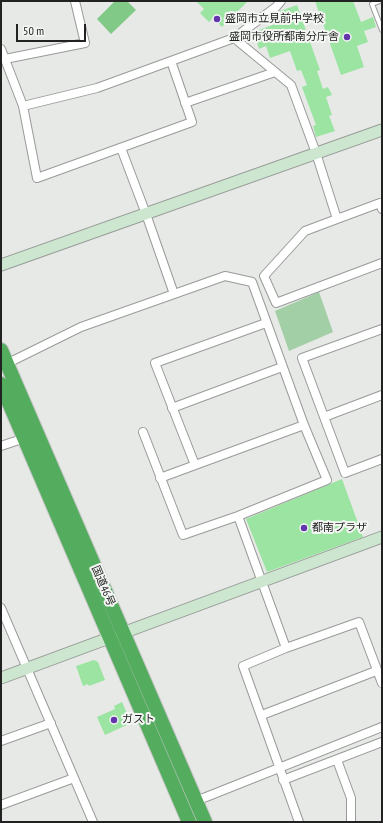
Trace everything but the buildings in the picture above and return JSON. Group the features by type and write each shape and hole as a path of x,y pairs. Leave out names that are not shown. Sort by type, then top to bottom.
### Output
{"highway":[{"name":"国道46号","path":"1,350 4,365 123,632 205,822"},
{"name":"国道46号","path":"1,384 189,822"}],"street":[{"path":"5,59 86,43 75,1"},
{"path":"23,106 97,88 234,38 276,7 281,1"},
{"path":"234,38 291,85 316,153 337,219"},
{"path":"1,49 23,106 37,178 192,122 171,61"},
{"path":"185,103 275,72"},
{"path":"1,265 382,130"},
{"path":"121,148 174,294"},
{"path":"381,205 305,231 264,276 276,303 382,263"},
{"path":"4,365 81,327 225,276 252,282 282,367 327,480 238,516 183,535 142,432"},
{"path":"195,465 155,363 266,323"},
{"path":"382,329 302,358 345,472 382,459"},
{"path":"172,408 282,367"},
{"path":"324,417 382,395"},
{"path":"160,478 304,425"},
{"path":"1,446 24,438"},
{"path":"238,516 286,648"},
{"path":"1,678 382,537"},
{"path":"2,614 28,668 92,822"},
{"path":"299,822 283,780 262,715 243,666 286,648 359,622 376,671 382,683"},
{"path":"262,715 376,671"},
{"path":"1,741 51,723"},
{"path":"196,801 382,727"},
{"path":"283,780 382,742"},
{"path":"337,760 351,798 351,822"},
{"path":"1,805 74,778"}],"lane":[{"path":"380,1 372,4 382,30"}],"shaded area":[{"path":"115,1 127,1 136,10 111,34 97,19"},
{"path":"319,292 333,332 289,351 275,311"}],"place":[{"name":"盛岡市立見前中学校","path":"217,19"},
{"name":"盛岡市役所都南分庁舎","path":"347,37"},
{"name":"都南プラザ","path":"304,528"},
{"name":"ガスト","path":"114,720"}]}
